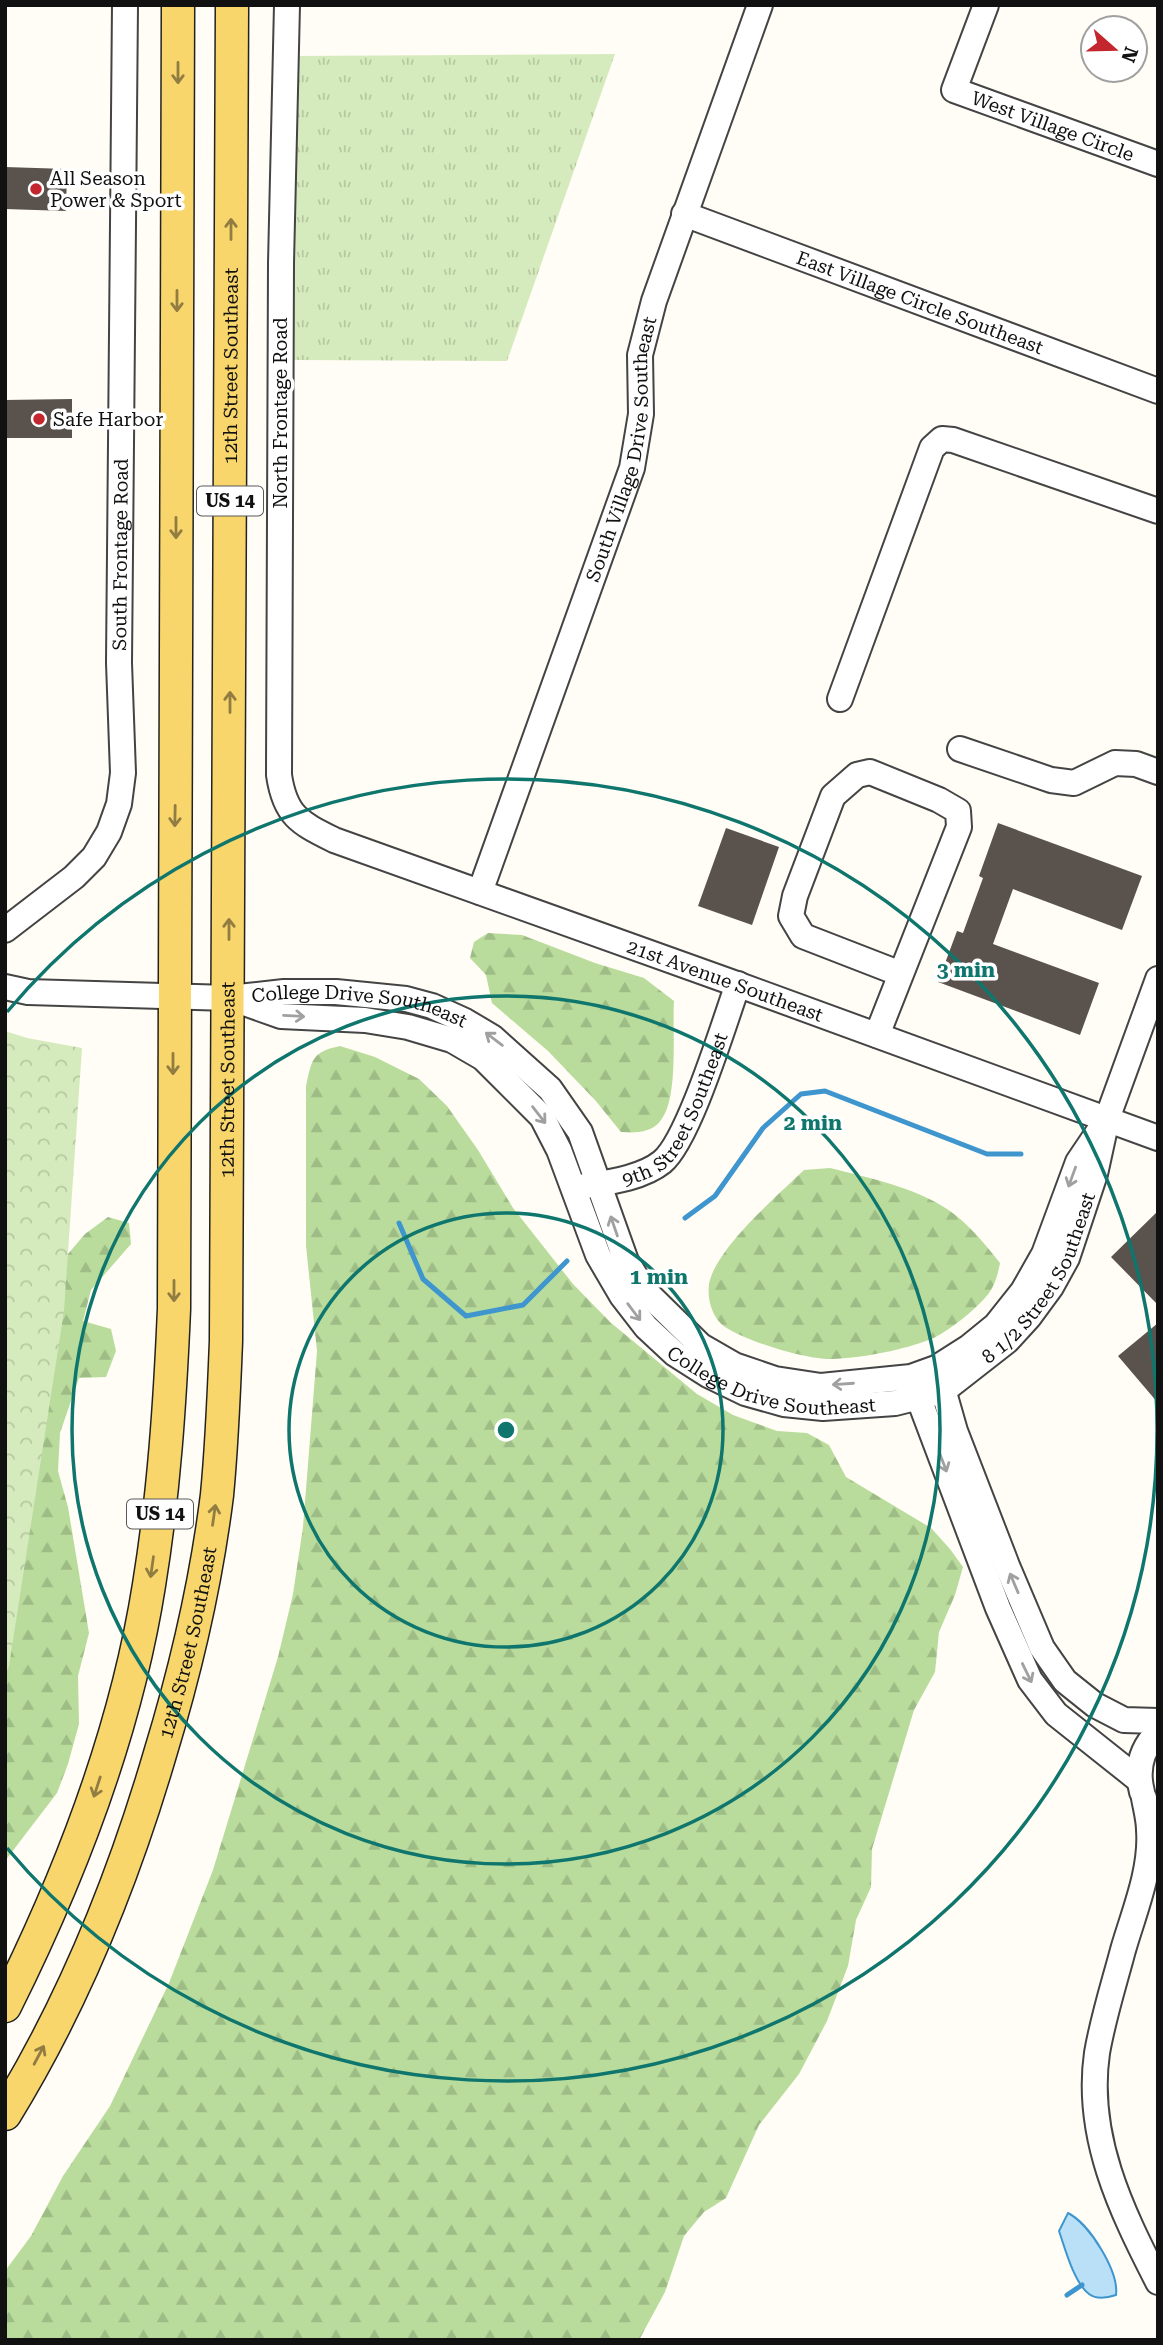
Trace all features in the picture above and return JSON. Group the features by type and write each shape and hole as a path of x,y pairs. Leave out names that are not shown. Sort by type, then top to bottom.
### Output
{"main road":[{"name":"US 14","path":"5,2006 37,1944 69,1866 115,1731 149,1588 161,1507 174,1309 178,5"},
{"name":"12th Street Southeast","path":"5,2114 66,2002 115,1892 154,1774 192,1638 217,1495 226,1341 232,5"}],"street":[{"name":"South Frontage Road","path":"5,930 74,877 94,857 113,823 119,804 123,773 119,650 125,5"},
{"name":"North Frontage Road","path":"287,5 281,263 279,775 282,797 295,817"},
{"name":"South Village Drive Southeast","path":"480,891 632,468 642,414 640,355 654,301 760,5"},
{"name":"West Village Circle","path":"986,5 954,90 1158,164"},
{"name":"East Village Circle Southeast","path":"684,214 1158,391"},
{"path":"840,699 932,449 942,439 953,440 1158,511"},
{"path":"960,749 1051,780 1074,783 1115,764 1136,764 1158,772"},
{"path":"877,1035 959,827 958,811 939,800 870,772 857,775 833,796 795,896 791,916 803,936 901,974"},
{"name":"21st Avenue Southeast","path":"295,817 334,840 1158,1138"},
{"name":"8 1/2 Street Southeast","path":"915,1387 940,1379 969,1347 996,1325 1023,1291 1044,1254 1078,1162 1107,1119 1158,979"},
{"name":"9th Street Southeast","path":"573,1188 643,1172 661,1162 674,1149 687,1122 738,984"},
{"path":"5,987 28,992 229,998"},
{"name":"College Drive Southeast","path":"229,998 284,992 378,995 432,1006 465,1021 492,1037 550,1089 580,1132 626,1261 645,1292 701,1346 734,1365 775,1379 821,1385 915,1387"},
{"name":"College Drive Southeast","path":"229,998 281,1016 365,1020 408,1027 452,1040 482,1058 542,1117 559,1150 598,1255 622,1297 646,1327 675,1354 708,1375 745,1393 784,1404 823,1408 895,1403 915,1387"},
{"path":"940,1379 959,1443 1042,1648 1065,1681 1095,1705 1124,1720 1158,1721"},
{"path":"915,1387 998,1608 1030,1680 1056,1714 1147,1799"},
{"path":"1158,1732 1146,1747 1139,1767 1147,1799 1150,1831 1148,1862 1103,2024 1095,2081 1096,2121 1107,2171 1126,2221 1158,2282"},
{"path":"1103,2024 1147,1910 1158,1891"}],"green space":[{"path":"615,54 507,361 294,360 293,56"},
{"path":"488,933 522,935 595,963 644,978 674,1001 674,1063 670,1096 667,1109 653,1128 621,1132 595,1100 548,1051 492,1003 486,975 470,958 474,942"},
{"path":"5,1031 82,1048 64,1311 9,1666 5,1676"},
{"path":"340,1046 375,1057 419,1079 447,1106 478,1150 513,1208 573,1284 610,1322 697,1394 733,1415 777,1431 807,1433 829,1445 846,1477 931,1528 963,1567 955,1595 939,1632 935,1672 914,1710 872,1849 871,1887 856,1920 848,1966 827,2021 799,2074 759,2125 726,2198 704,2212 684,2236 665,2292 639,2340 5,2340 5,2271 31,2236 63,2176 110,2106 169,1983 213,1870 278,1657 293,1594 303,1527 317,1351 306,1246 306,1086 315,1058 324,1051"},
{"path":"830,1168 891,1184 920,1195 947,1209 962,1221 1000,1263 995,1282 985,1298 938,1336 895,1350 856,1357 832,1359 792,1353 747,1338 720,1323 710,1302 709,1284 723,1255 749,1223 804,1170"},
{"path":"108,1217 129,1223 131,1244 91,1290 83,1321 111,1329 116,1351 106,1377 79,1378 60,1433 58,1471 68,1507 89,1633 78,1676 79,1724 57,1793 5,1861 5,1481 62,1261 85,1234"}],"water":[{"path":"1068,2213 1094,2238 1113,2274 1116,2295 1095,2297 1079,2282 1059,2231"}],"building":[{"name":"All Season Power & Sport","path":"5,167 67,169 66,211 5,209"},
{"name":"Safe Harbor","path":"72,399 72,438 5,438 5,400"},
{"path":"998,823 1142,876 1122,930 1013,889 993,944 1099,983 1080,1035 938,982 957,931 963,933 983,878 979,876"},
{"path":"726,828 779,847 752,925 698,906"},
{"path":"1158,1211 1158,1305 1111,1257"},
{"path":"1158,1323 1158,1403 1118,1356"}],"waterway":[{"path":"685,1218 715,1196 763,1128 801,1094 825,1091 987,1154 1021,1154"},
{"path":"399,1223 423,1279 466,1316 523,1305 567,1261"},
{"path":"1067,2295 1082,2285"}],"place":[{"name":"All Season Power & Sport","path":"36,189"},
{"name":"Safe Harbor","path":"39,419"}]}
